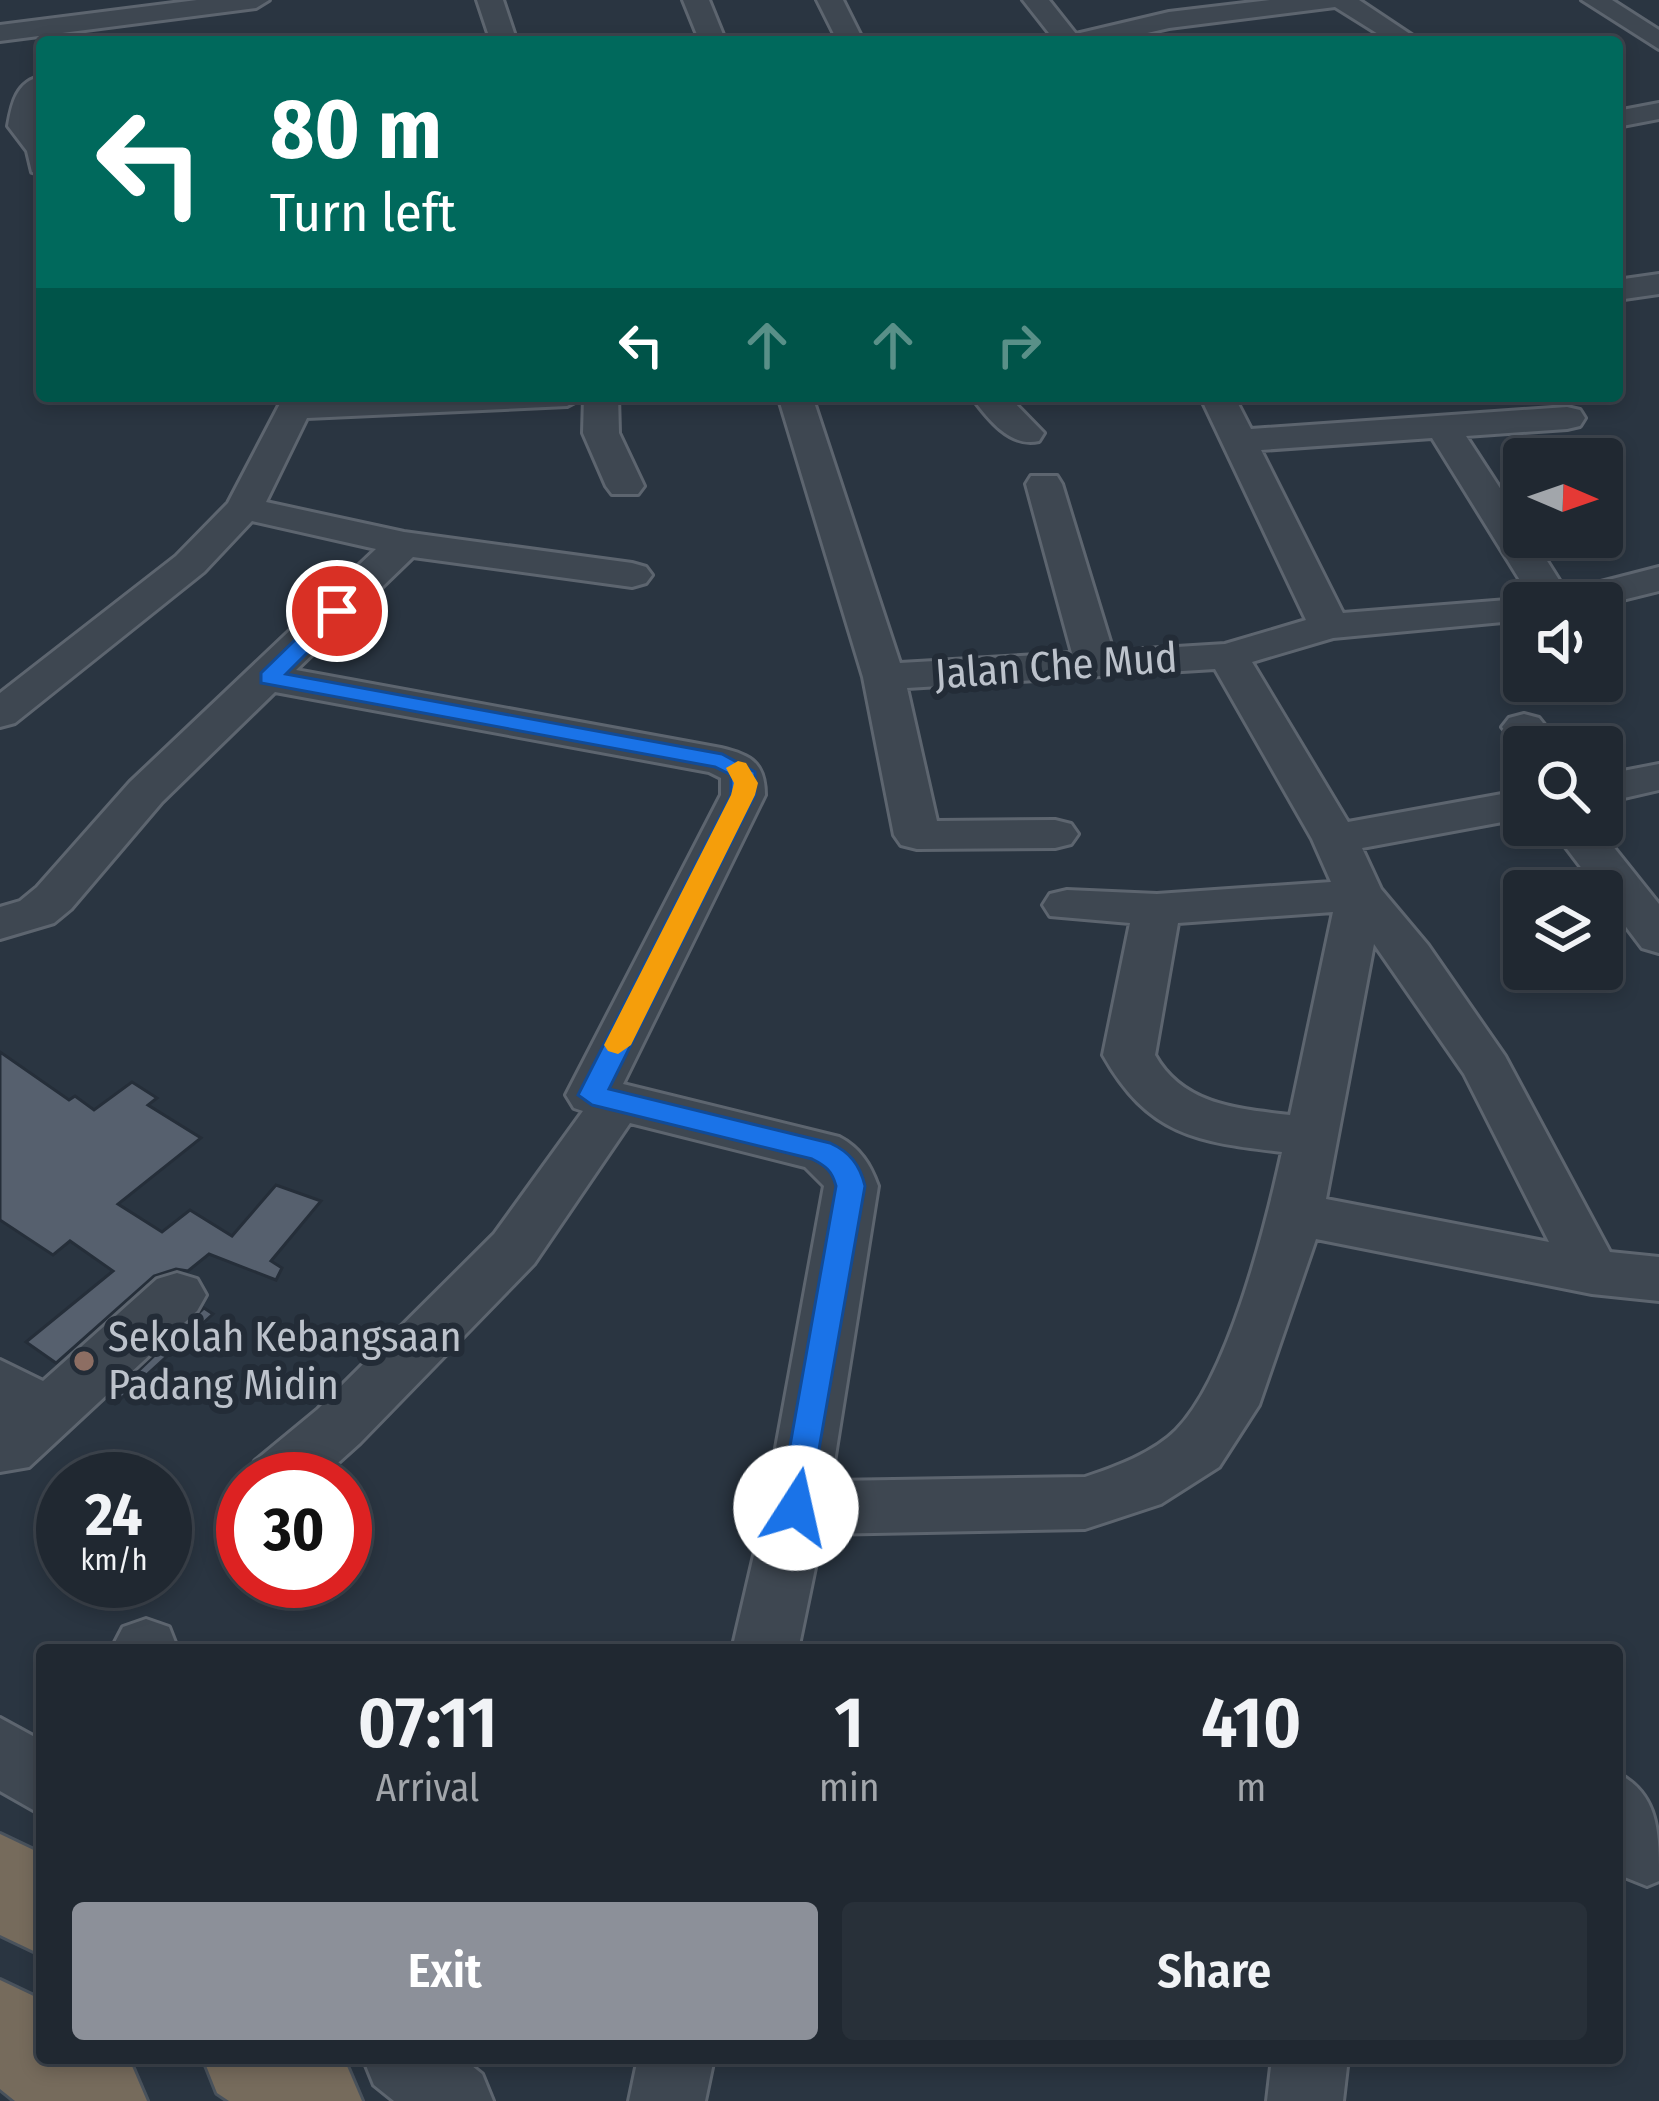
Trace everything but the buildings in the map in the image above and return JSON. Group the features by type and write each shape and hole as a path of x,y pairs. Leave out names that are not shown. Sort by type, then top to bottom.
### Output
{"highway":[{"path":"0,1879 36,1905"},
{"path":"0,2029 36,2058"},
{"path":"44,2064 87,2098"},
{"path":"260,2064 312,2101"}],"street":[{"path":"62,0 94,29"},
{"path":"0,33 94,29 256,0"},
{"path":"490,0 502,36"},
{"path":"696,0 711,36"},
{"path":"830,0 848,36"},
{"path":"1036,0 1067,36"},
{"path":"1094,36 1194,8 1331,0"},
{"path":"1342,0 1399,36"},
{"path":"1594,0 1659,41"},
{"path":"233,1 254,28"},
{"path":"1194,8 1234,36"},
{"path":"1623,53 1659,50"},
{"path":"0,88 36,86"},
{"path":"36,88 27,97 22,125 36,143"},
{"path":"1623,118 1659,111"},
{"path":"1623,288 1659,284"},
{"path":"0,714 190,564 244,508 299,402"},
{"path":"601,402 601,433 625,486"},
{"path":"798,402 884,677 917,835 1055,834"},
{"path":"994,402 1026,433"},
{"path":"1220,402 1329,626"},
{"path":"1238,441 1567,418"},
{"path":"1443,427 1541,582"},
{"path":"1044,484 1095,662"},
{"path":"244,508 404,544 632,574"},
{"path":"0,922 37,912 54,898 146,792 404,544"},
{"path":"1623,588 1659,579"},
{"name":"Jalan Che Mud","path":"884,677 1228,656 1329,626 1503,610"},
{"path":"1228,656 1335,839 1360,895 1411,956 1487,1069 1592,1272"},
{"path":"269,678 722,761 743,772 743,795 592,1095 820,1151 837,1159 848,1175 851,1186 796,1508 766,1644"},
{"path":"1623,785 1659,777"},
{"path":"1335,839 1503,809"},
{"path":"1588,846 1659,937"},
{"path":"1067,905 1157,909 1360,895"},
{"path":"796,1508 1085,1503 1138,1486 1197,1449 1238,1388 1296,1214 1360,895"},
{"path":"1157,909 1129,1055 1138,1076 1154,1096 1209,1123 1312,1137"},
{"path":"309,1452 514,1249 617,1102"},
{"path":"1296,1214 1592,1272 1659,1279"},
{"path":"15,1414 178,1295"},
{"path":"408,2064 454,2101"},
{"path":"667,2101 675,2064"},
{"path":"1305,2101 1309,2064"}],"slow traffic":[{"path":"618,1045 743,795 746,783 738,768"}],"place":[{"name":"Sekolah Kebangsaan Padang Midin","path":"84,1361"}],"route":[{"path":"337,611 269,678 722,761 743,772 743,795 592,1095 820,1151 837,1159 848,1175 851,1186 796,1508"}]}
